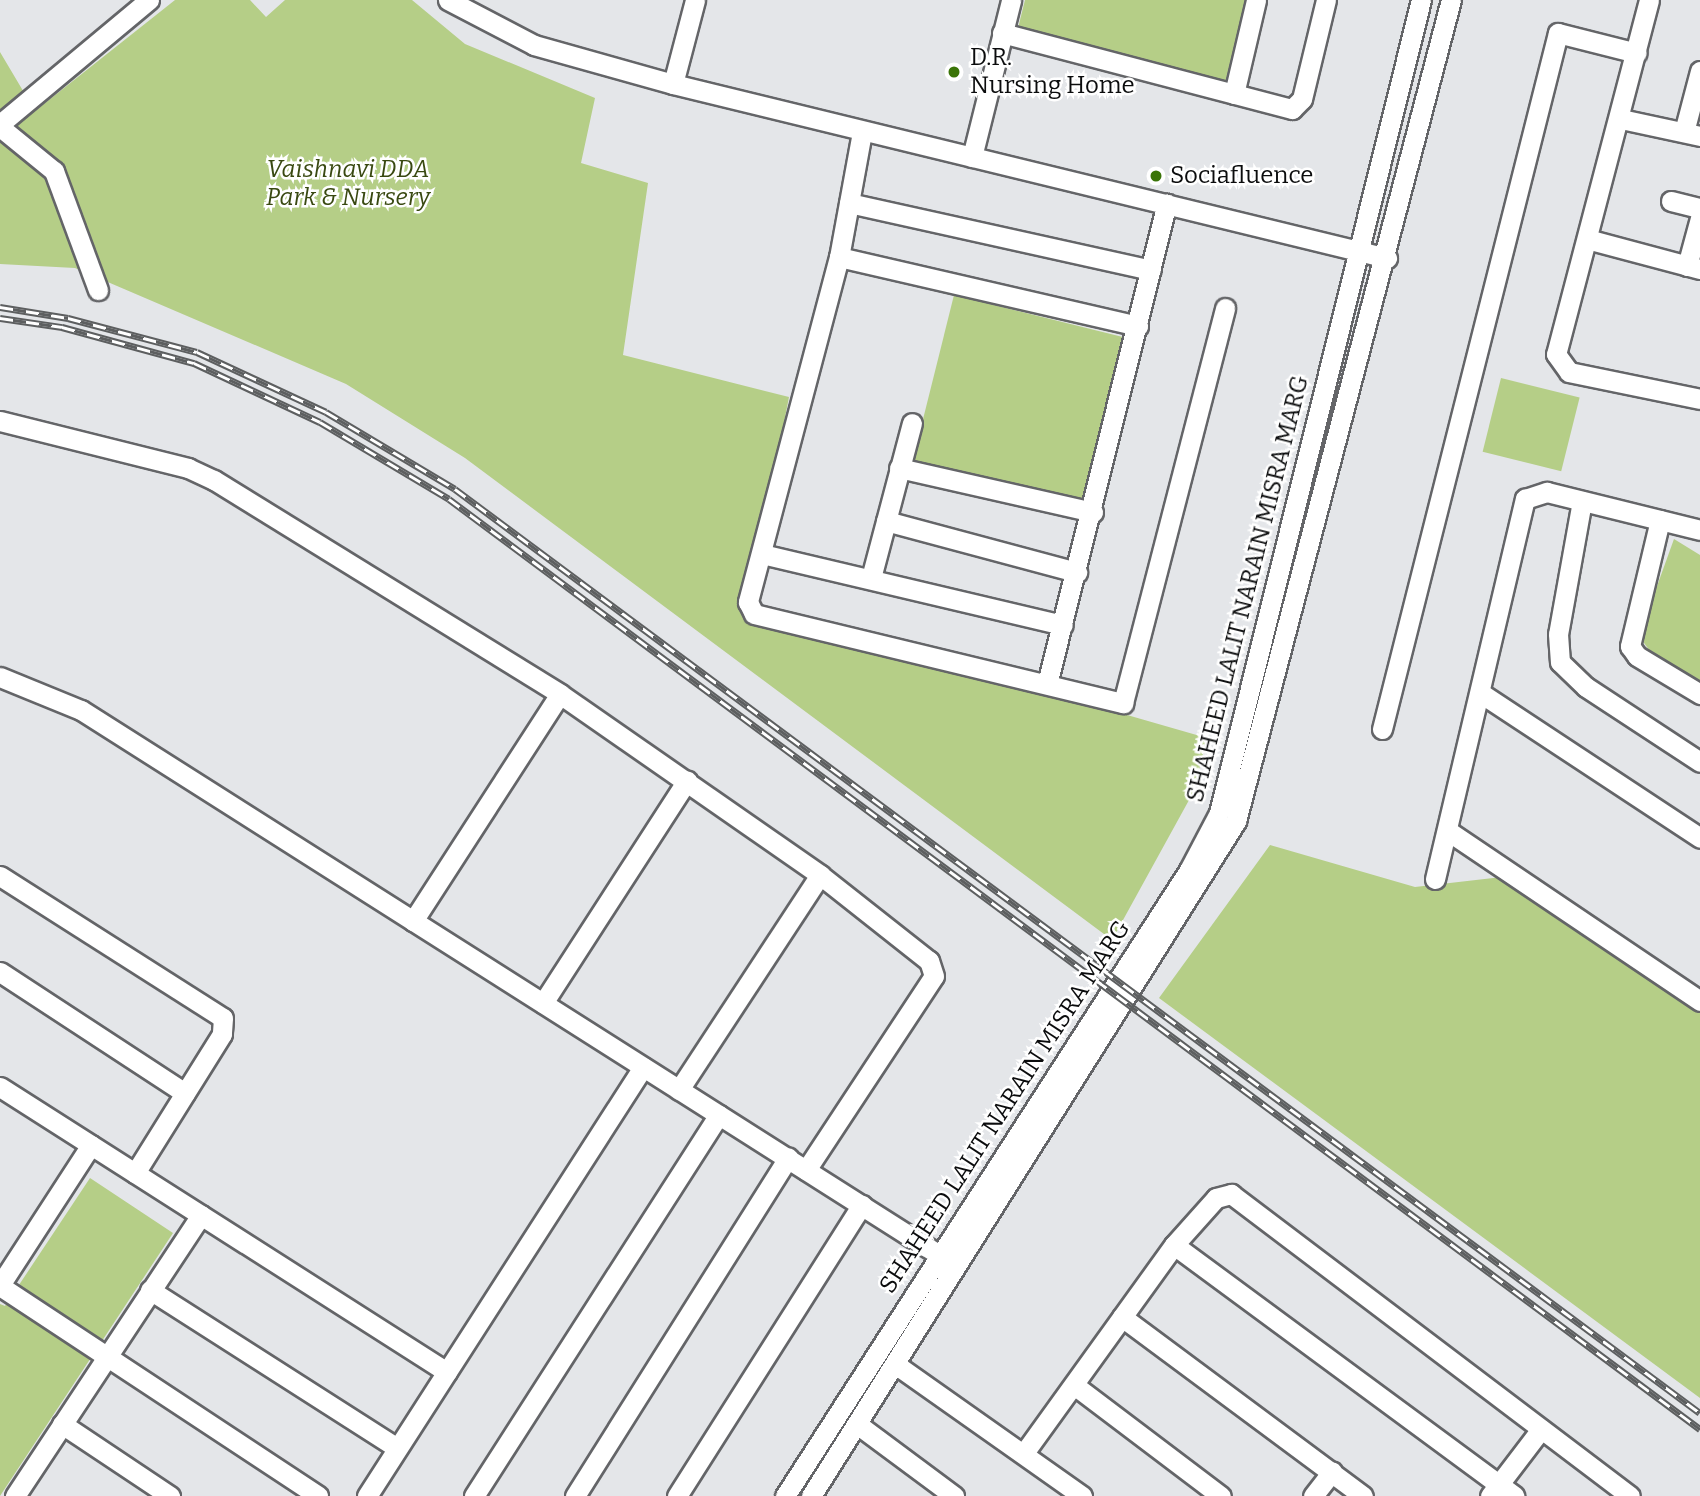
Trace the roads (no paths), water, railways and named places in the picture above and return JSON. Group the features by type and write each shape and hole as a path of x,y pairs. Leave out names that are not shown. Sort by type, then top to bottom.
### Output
{"street":[{"path":"448,0 534,45 673,84 1387,258"},
{"path":"673,84 695,0"},
{"path":"972,157 1011,0"},
{"path":"1234,94 1256,0"},
{"path":"1003,33 1285,108 1298,106 1326,0"},
{"name":"SHAHEED LALIT NARAIN MISRA MARG","path":"785,1496 938,1254 1189,870 1219,813 1421,0"},
{"name":"SHAHEED LALIT NARAIN MISRA MARG","path":"813,1495 1236,821 1387,258 1451,0"},
{"path":"1649,0 1621,118 1556,354 1562,369 1700,399"},
{"path":"98,290 54,171 0,125 144,2"},
{"path":"1382,729 1558,33 1637,53"},
{"path":"1621,118 1692,134 1700,71"},
{"path":"862,132 839,257 748,602 754,614 1047,684 1113,705 1127,698 1225,308"},
{"path":"1671,201 1700,208"},
{"path":"849,203 1152,270"},
{"path":"1047,684 1093,512 1167,204"},
{"path":"1587,239 1694,268 1700,218"},
{"path":"839,257 1138,326"},
{"path":"0,421 188,468 214,480 560,694 820,875 929,961 934,975 806,1170"},
{"path":"872,578 912,423"},
{"path":"899,468 1093,512"},
{"path":"1436,879 1482,694 1521,506 1538,492 1700,530"},
{"path":"1582,501 1558,634 1560,662 1586,687 1700,762"},
{"path":"1660,520 1630,646 1637,656 1700,694"},
{"path":"886,521 1077,572"},
{"path":"762,554 1063,625"},
{"path":"1,679 81,710 957,1266"},
{"path":"413,921 560,694"},
{"path":"1482,694 1700,838"},
{"path":"543,1003 687,780"},
{"path":"1448,831 1700,1001"},
{"path":"680,1090 820,875"},
{"path":"0,876 215,1009 224,1027 135,1173"},
{"path":"0,972 185,1093"},
{"path":"367,1496 643,1067"},
{"path":"0,1087 447,1372"},
{"path":"474,1496 719,1115"},
{"path":"91,1145 0,1285 104,1359 318,1496"},
{"path":"575,1496 788,1158"},
{"path":"1024,1453 1174,1245 1216,1198 1244,1199 1630,1496"},
{"path":"677,1496 862,1205"},
{"path":"15,1496 201,1215"},
{"path":"1174,1245 1501,1492 1541,1429"},
{"path":"150,1290 397,1448"},
{"path":"1122,1317 1363,1496"},
{"path":"895,1364 1082,1496"},
{"path":"1074,1384 1221,1496"},
{"path":"62,1424 170,1496"},
{"path":"857,1424 954,1496"},
{"path":"1313,1496 1332,1472"}],"railway":[{"path":"0,307 68,318 197,352 326,412 455,489 1700,1413"},
{"path":"0,318 62,327 194,363 320,422 449,499 1700,1429"}],"place":[{"name":"D.R. Nursing Home","path":"954,72"},
{"name":"Sociafluence","path":"1156,176"}],"park label":[{"name":"Vaishnavi DDA Park & Nursery","path":"348,184"}]}
